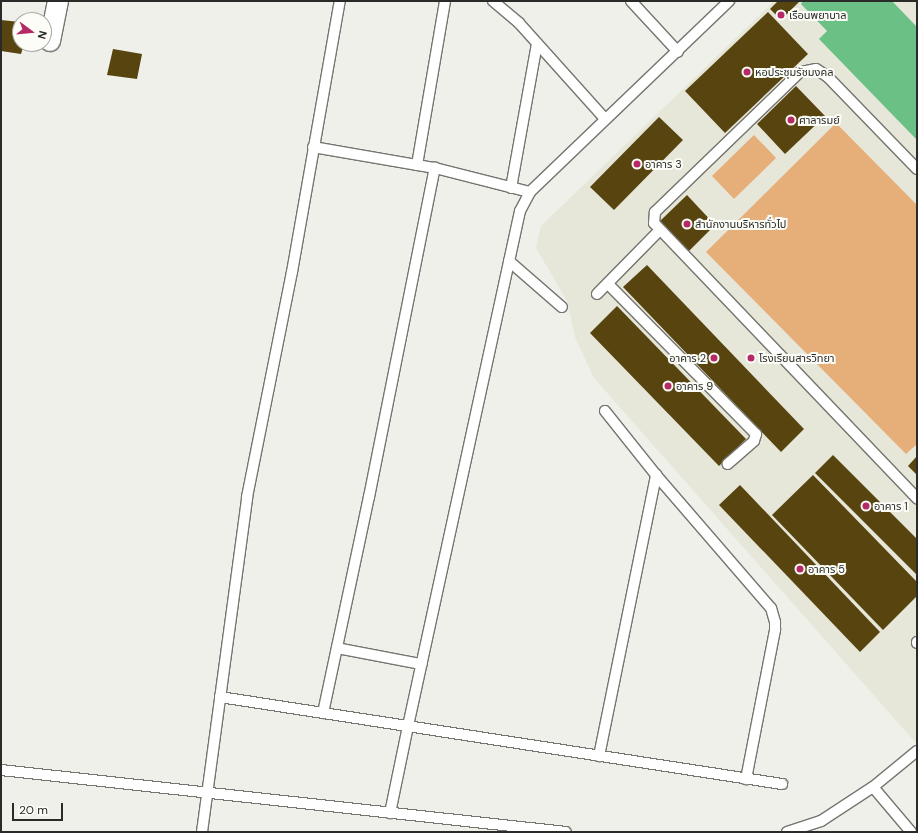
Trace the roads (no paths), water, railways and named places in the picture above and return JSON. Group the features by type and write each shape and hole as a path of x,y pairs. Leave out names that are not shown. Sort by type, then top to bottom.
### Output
{"street":[{"path":"52,31 58,1"}],"lane":[{"path":"202,832 247,497 292,272 340,1"},
{"path":"418,165 445,1"},
{"path":"493,1 519,23 605,119"},
{"path":"631,1 678,52"},
{"path":"390,813 520,211 530,192 605,119 678,52 729,1"},
{"path":"511,188 537,43"},
{"path":"917,169 828,77 816,69 800,72 655,212 654,222 917,498"},
{"path":"313,147 435,168 530,192"},
{"path":"323,713 435,168"},
{"path":"597,294 660,230"},
{"path":"509,262 562,307"},
{"path":"608,284 756,434 754,441 728,464"},
{"path":"605,411 656,475 766,601 773,614 775,630 746,779"},
{"path":"600,756 656,475"},
{"path":"337,648 421,664"},
{"path":"220,697 782,784"},
{"path":"787,832 821,821 873,787 917,751"},
{"path":"1,770 207,794 390,813 498,828 566,832"},
{"path":"873,787 911,832"}],"place":[{"name":"เรือนพยาบาล","path":"781,15"},
{"name":"หอประชุมรัชมงคล","path":"747,72"},
{"name":"ศาลารมย์","path":"791,120"},
{"name":"อาคาร 3","path":"637,164"},
{"name":"สำนักงานบริหารทั่วไป","path":"687,224"},
{"name":"อาคาร 2","path":"714,358"},
{"name":"โรงเรียนสารวิทยา","path":"751,358"},
{"name":"อาคาร 9","path":"668,386"},
{"name":"อาคาร 1","path":"866,506"},
{"name":"อาคาร 5","path":"800,569"}]}
